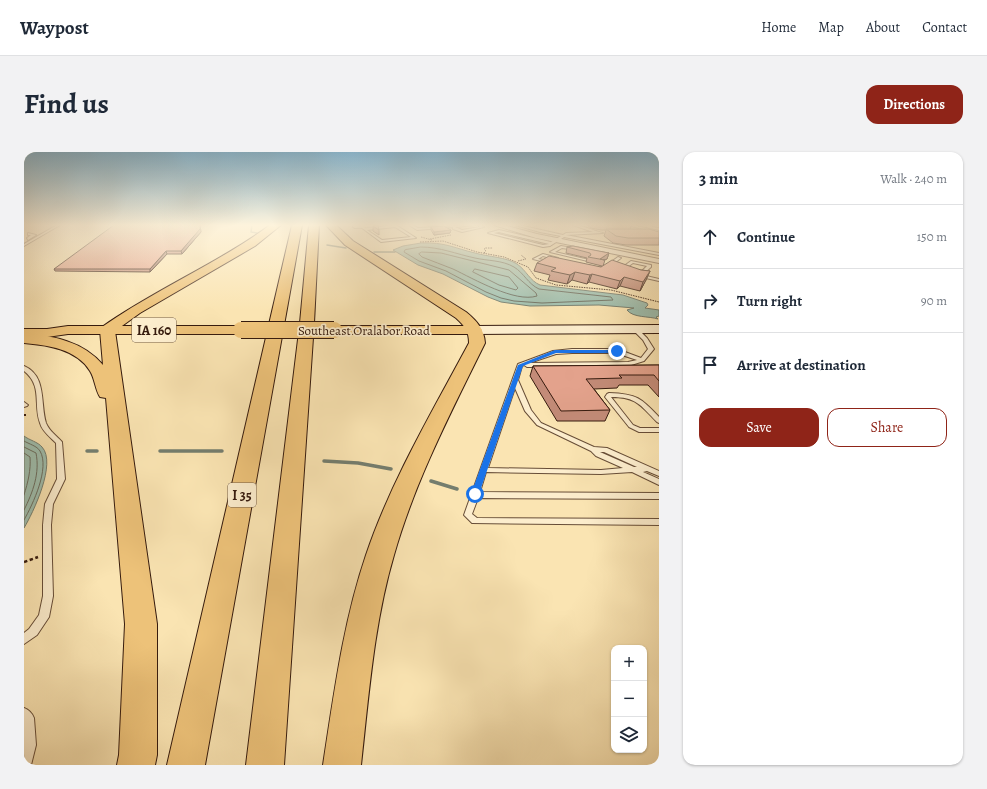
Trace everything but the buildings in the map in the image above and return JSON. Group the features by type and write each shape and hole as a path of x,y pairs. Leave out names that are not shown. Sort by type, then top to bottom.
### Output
{"highway":[{"path":"136,765 138,755 141,624 107,330 135,310 234,254"},
{"name":"I 35","path":"186,765 291,254"},
{"path":"265,765 306,339 312,254"},
{"path":"342,765 352,690 372,586 386,541 408,484 478,343 472,323 367,254"},
{"path":"24,338 53,342 66,346 76,351 93,364 104,383 119,434"}],"main road":[{"name":"Southeast Oralabor Road","path":"24,326 52,326 68,330"},
{"name":"Southeast Oralabor Road","path":"24,333 47,333 68,330 659,329"}],"street":[{"path":"631,254 659,261"}],"lane":[{"path":"557,254 610,265"},
{"path":"604,269 628,254"},
{"path":"647,254 659,254"},
{"path":"556,264 535,259 543,256 566,260"},
{"path":"611,257 650,266 639,276"},
{"path":"574,262 597,267"},
{"path":"627,272 620,270 632,262"},
{"path":"633,274 659,280"},
{"path":"520,365 628,364 642,360 651,349 645,339 635,329"},
{"path":"520,365 555,352 572,351 617,351 642,360"},
{"path":"520,365 468,515 475,521 659,522"},
{"path":"24,368 35,377 40,395 43,422 49,432 59,442 61,479 49,504 47,525 48,596 44,617 33,632 24,640"},
{"path":"515,380 528,411 539,424 593,449 605,450 659,474"},
{"path":"659,421 637,398 627,395 609,395 608,397 631,426 639,430 659,430"},
{"path":"593,449 598,454 659,482"},
{"path":"483,470 601,472 647,469"},
{"path":"475,494 659,496"},
{"path":"24,714 28,718 30,745 25,765"}],"path":[{"path":"487,254 517,261 528,267 528,270 536,278 556,285 611,290 659,302"},
{"path":"521,255 526,259 524,260"},
{"path":"517,261 524,260 531,262"},
{"path":"566,286 570,284"},
{"path":"24,562 48,553"}],"water":[{"path":"399,254 479,254 497,257 517,264 533,281 540,285 623,295 647,303 648,305 645,308 659,310 659,316 656,317 658,319 637,316 627,310 634,308 599,305 530,306 501,302 443,274 418,265"},
{"path":"24,436 42,447 46,454 47,464 38,500 24,528"}],"waterway":[{"path":"87,451 97,451"},
{"path":"160,451 222,451"},
{"path":"324,461 358,463 391,469"},
{"path":"431,481 457,489"}],"route":[{"path":"475,494 520,365 555,352 617,351"}]}
